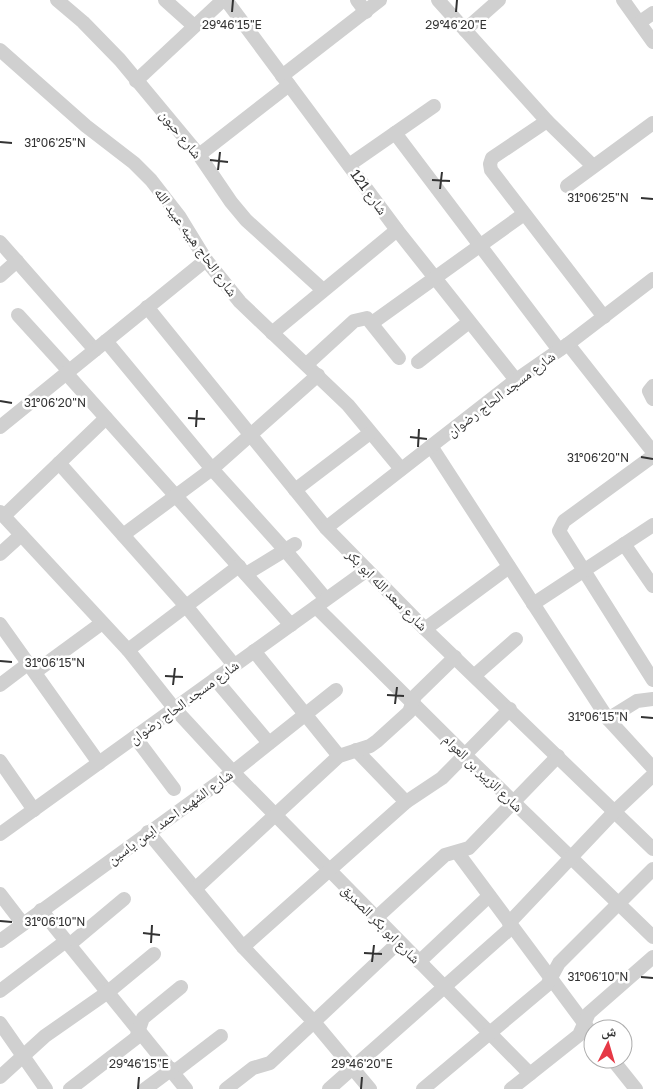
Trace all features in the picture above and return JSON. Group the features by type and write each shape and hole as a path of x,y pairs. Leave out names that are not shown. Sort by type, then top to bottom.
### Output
{"street":[{"name":"شارع حبون","path":"57,0 102,41 198,155 246,220 323,290"},
{"path":"165,0 194,26"},
{"path":"136,81 194,26 225,0"},
{"name":"شارع 121","path":"225,0 396,230 516,380"},
{"path":"357,0 366,12"},
{"path":"198,155 380,0"},
{"path":"438,0 547,120 593,166"},
{"path":"465,30 498,0"},
{"path":"623,0 653,42"},
{"path":"640,22 653,12"},
{"name":"شارع الحاج هيبه عبيد الله","path":"0,50 151,180 179,216 206,260 240,302 348,405 401,469"},
{"path":"349,165 434,106"},
{"path":"547,120 497,154 490,164 495,176 604,317"},
{"path":"567,186 653,123"},
{"path":"395,133 480,245 653,452"},
{"path":"372,323 524,214"},
{"path":"272,333 396,230"},
{"name":"شارع الزبير بن العوام","path":"0,242 101,345 212,469 290,547 321,603 412,702 513,803 653,937"},
{"path":"0,427 206,260"},
{"path":"0,276 17,261"},
{"name":"شارع مسجد الحاج رضوان","path":"326,528 516,380 651,285"},
{"name":"شارع سعد الله ابو بكر","path":"147,307 326,528 425,629 653,848"},
{"path":"18,316 106,418 291,625"},
{"path":"307,364 354,320 367,318 399,358"},
{"path":"418,362 469,322"},
{"path":"123,535 212,469 251,437 318,375"},
{"path":"653,386 649,392 653,399"},
{"path":"2,514 106,418"},
{"path":"295,490 370,433"},
{"path":"431,446 608,719 653,768"},
{"path":"653,456 564,521 560,527 560,535 653,680"},
{"path":"59,463 186,606 234,666"},
{"name":"شارع ابو بكر الصديق","path":"2,514 128,650 174,708 233,772 530,1074"},
{"path":"533,604 653,525"},
{"path":"0,554 22,535"},
{"path":"624,544 653,586"},
{"path":"128,650 186,606 243,570 290,547"},
{"path":"425,629 509,567"},
{"name":"شارع مسجد الحاج رضوان","path":"0,834 367,570"},
{"path":"0,685 32,668 102,623"},
{"path":"0,624 99,763"},
{"path":"474,675 516,639"},
{"path":"254,651 339,756"},
{"path":"195,889 339,756 370,746 377,741 409,712 415,696 455,657"},
{"path":"215,679 270,743"},
{"name":"شارع الشهيد احمد ايمن ياسين","path":"0,941 233,772 336,690"},
{"path":"608,719 637,701 653,699"},
{"path":"243,947 406,802 442,778 510,709"},
{"path":"135,737 174,789"},
{"path":"356,750 406,802"},
{"path":"376,918 446,855 469,848 558,756"},
{"path":"0,761 34,810"},
{"path":"329,1089 445,988 511,925 570,858 653,775"},
{"path":"148,832 243,947 314,1022 370,1089"},
{"path":"457,852 583,1022"},
{"path":"423,1089 551,979 559,963 653,869"},
{"path":"0,894 23,924"},
{"path":"419,962 489,896"},
{"path":"0,991 68,943 124,899"},
{"path":"41,910 186,1089"},
{"path":"226,1089 252,1068 270,1063 399,942"},
{"path":"0,1077 24,1058 45,1036 108,992 154,954"},
{"path":"589,1019 589,1013 653,957"},
{"path":"70,1089 136,1038 143,1018 181,987"},
{"path":"0,1023 46,1089"},
{"path":"511,1089 583,1033"},
{"path":"145,1089 220,1036"},
{"path":"620,1069 636,1089"}]}
